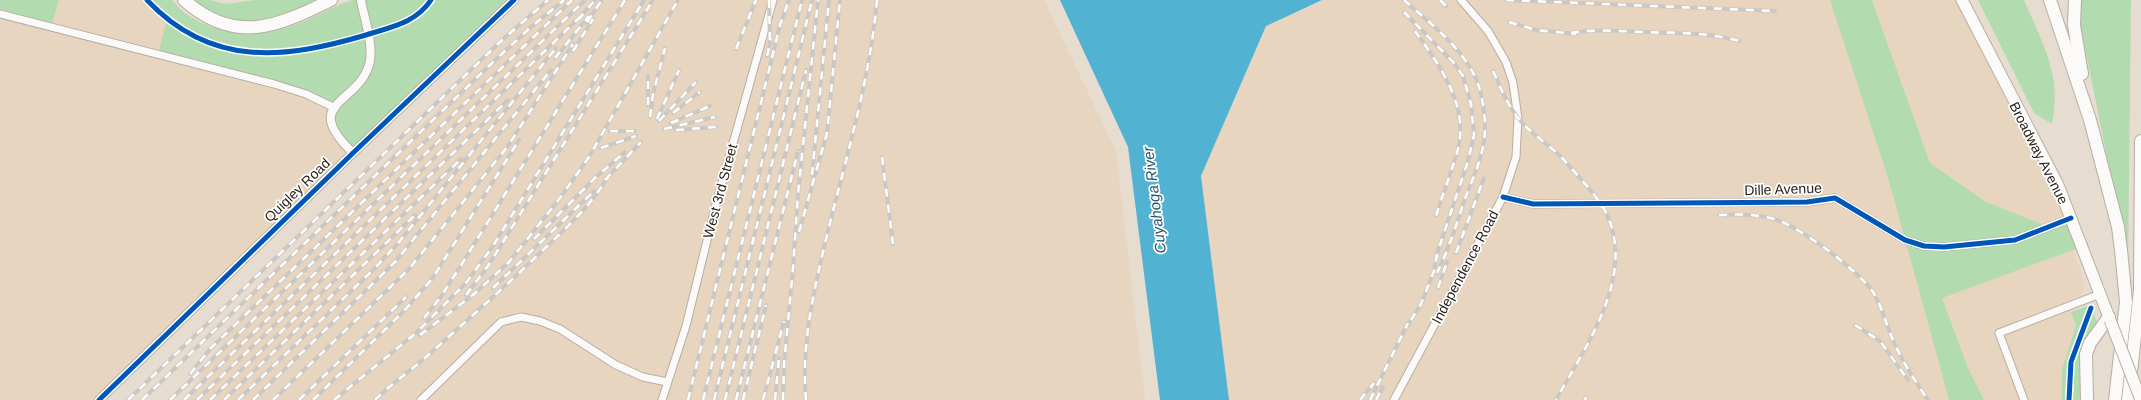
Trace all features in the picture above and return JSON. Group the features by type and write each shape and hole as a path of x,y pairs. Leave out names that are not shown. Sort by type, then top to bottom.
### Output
{"highway":[{"path":"184,0 201,14 216,21 252,28 279,24 296,18 331,0"},
{"path":"2050,0 2090,120 2118,227 2125,278 2126,302 2114,400"},
{"path":"2075,0 2076,42 2090,120"},
{"path":"2128,400 2140,290 2141,141"},
{"path":"2087,400 2086,354 2090,342 2110,318"}],"main road":[{"name":"Broadway Avenue","path":"1962,0 2058,185 2141,400"}],"street":[{"path":"353,153 333,131 330,122 331,114 334,108 362,78 370,60 370,47 360,0"},
{"name":"Quigley Road","path":"99,400 353,153 514,0"},
{"name":"West 3rd Street","path":"662,400 686,326 715,208 773,0"},
{"name":"Independence Road","path":"1394,400 1503,197 1513,169 1518,146 1518,118 1513,83 1506,62 1498,45 1461,0"},
{"path":"0,14 274,84 306,94 334,108"},
{"name":"Dille Avenue","path":"1503,197 1533,204 1807,202 1835,198 1905,240 1924,246 1944,247 2015,240 2071,218"},
{"path":"2024,400 1999,333 2100,294"},
{"path":"421,400 501,322 521,317 540,321 560,329 616,365 643,377 667,382"}],"shaded area":[{"path":"59,0 147,0 167,20 274,84 335,108 353,153 99,400 0,400 0,14 51,27"},
{"path":"546,0 1044,0 1116,151 1145,400 185,400 257,289"},
{"path":"1322,0 1830,0 1889,181 1949,400 1229,400 1201,176 1266,26"},
{"path":"1872,0 1962,0 2071,218 2049,227 1986,202 1930,163"},
{"path":"2073,250 2084,280 2085,287 2081,295 2067,301 2076,325 2062,370 2062,400 1984,400 1968,368 1941,298"}],"green space":[{"path":"0,0 59,0 51,27 0,14"},
{"path":"147,0 172,0 182,11 208,25 222,30 253,32 291,27 353,0 514,0 353,153 333,131 334,108 306,94 158,54 167,20"},
{"path":"190,0 209,0 226,4 255,0 316,0 268,20 243,22 217,16"},
{"path":"1830,0 1872,0 1930,163 1986,202 2049,227 2071,218 2083,249 2073,250 1942,298 1968,368 1984,400 1949,400 1889,181"},
{"path":"1978,0 2024,0 2044,46 2053,75 2055,90 2052,124 2034,113"},
{"path":"2079,0 2131,0 2128,262 2078,13"},
{"path":"2090,305 2100,329 2090,343 2087,400 2062,400 2062,370 2076,325 2071,312"}],"water":[{"name":"Cuyahoga River","path":"1060,0 1322,0 1266,26 1201,176 1229,400 1160,400 1128,147"}],"railway":[{"path":"128,400 501,41 548,0"},
{"path":"142,400 490,65 531,27 564,0"},
{"path":"190,374 211,348 572,0"},
{"path":"170,400 585,0"},
{"path":"578,20 595,0"},
{"path":"587,22 602,0"},
{"path":"424,318 440,298 460,267 625,0"},
{"path":"334,400 416,333 466,283 493,246 644,0"},
{"path":"466,295 488,266 653,0"},
{"path":"420,335 473,295 509,262 560,198 589,157 678,0"},
{"path":"736,49 756,0"},
{"path":"769,0 770,44"},
{"path":"688,400 780,25 789,0"},
{"path":"703,400 802,0"},
{"path":"714,400 812,0"},
{"path":"783,400 784,365 798,194 818,0"},
{"path":"812,175 829,0"},
{"path":"799,232 827,133 840,0"},
{"path":"806,400 805,358 813,296 863,89 874,30 877,0"},
{"path":"1404,0 1455,47 1471,69 1477,81 1484,111 1485,134 1481,156 1449,245 1437,273"},
{"path":"1440,0 1446,6"},
{"path":"1506,0 1775,11"},
{"path":"1404,12 1454,63 1463,76 1471,104 1474,135 1468,161 1437,254 1434,271 1421,304 1406,328"},
{"path":"184,400 581,16"},
{"path":"555,58 589,16"},
{"path":"573,51 593,19"},
{"path":"1509,22 1536,30 1576,34"},
{"path":"1415,31 1442,71 1450,86 1456,101 1459,116 1460,132 1458,149 1436,216"},
{"path":"1571,33 1606,31 1703,34 1739,41"},
{"path":"767,56 771,39"},
{"path":"273,400 409,269 508,146 573,44"},
{"path":"238,400 375,268 399,242 556,48"},
{"path":"650,117 653,94 665,48"},
{"path":"253,400 395,262 551,70"},
{"path":"657,119 679,70"},
{"path":"725,400 806,70"},
{"path":"1493,71 1504,96 1515,114 1524,125 1564,160 1590,190 1604,209 1613,233 1615,258 1612,283 1604,308 1594,332 1556,400"},
{"path":"648,76 648,105"},
{"path":"659,121 696,82"},
{"path":"673,113 700,92"},
{"path":"197,400 508,100"},
{"path":"671,123 710,106"},
{"path":"664,129 715,117"},
{"path":"676,130 716,127"},
{"path":"610,131 635,131"},
{"path":"601,148 636,136"},
{"path":"313,400 404,311 432,279 519,140"},
{"path":"605,180 641,142"},
{"path":"736,400 798,151"},
{"path":"534,239 596,177 625,152"},
{"path":"882,157 893,244"},
{"path":"210,400 461,159"},
{"path":"375,400 426,357 512,280 577,217 601,188 608,177"},
{"path":"1456,253 1484,178"},
{"path":"493,288 594,191"},
{"path":"224,400 415,215"},
{"path":"1719,215 1753,215 1774,219 1785,223 1812,239 1855,272 1873,292 1900,356 1928,400"},
{"path":"1438,288 1447,262"},
{"path":"299,400 406,297"},
{"path":"743,400 766,305"},
{"path":"763,400 784,321"},
{"path":"1370,400 1408,323"},
{"path":"1855,325 1880,341 1908,380"},
{"path":"775,400 779,358"},
{"path":"1360,400 1374,383"},
{"path":"1376,400 1383,387"}],"cycle path":[{"path":"147,0 171,22 197,38 223,47 250,52 278,52 307,49 366,35 410,19 425,8 431,0"},
{"path":"99,400 353,153 514,0"},
{"path":"1503,197 1533,204 1807,202 1835,198 1905,240 1924,246 1944,247 2015,240 2071,218"},
{"path":"2069,400 2071,362 2091,308"}]}
